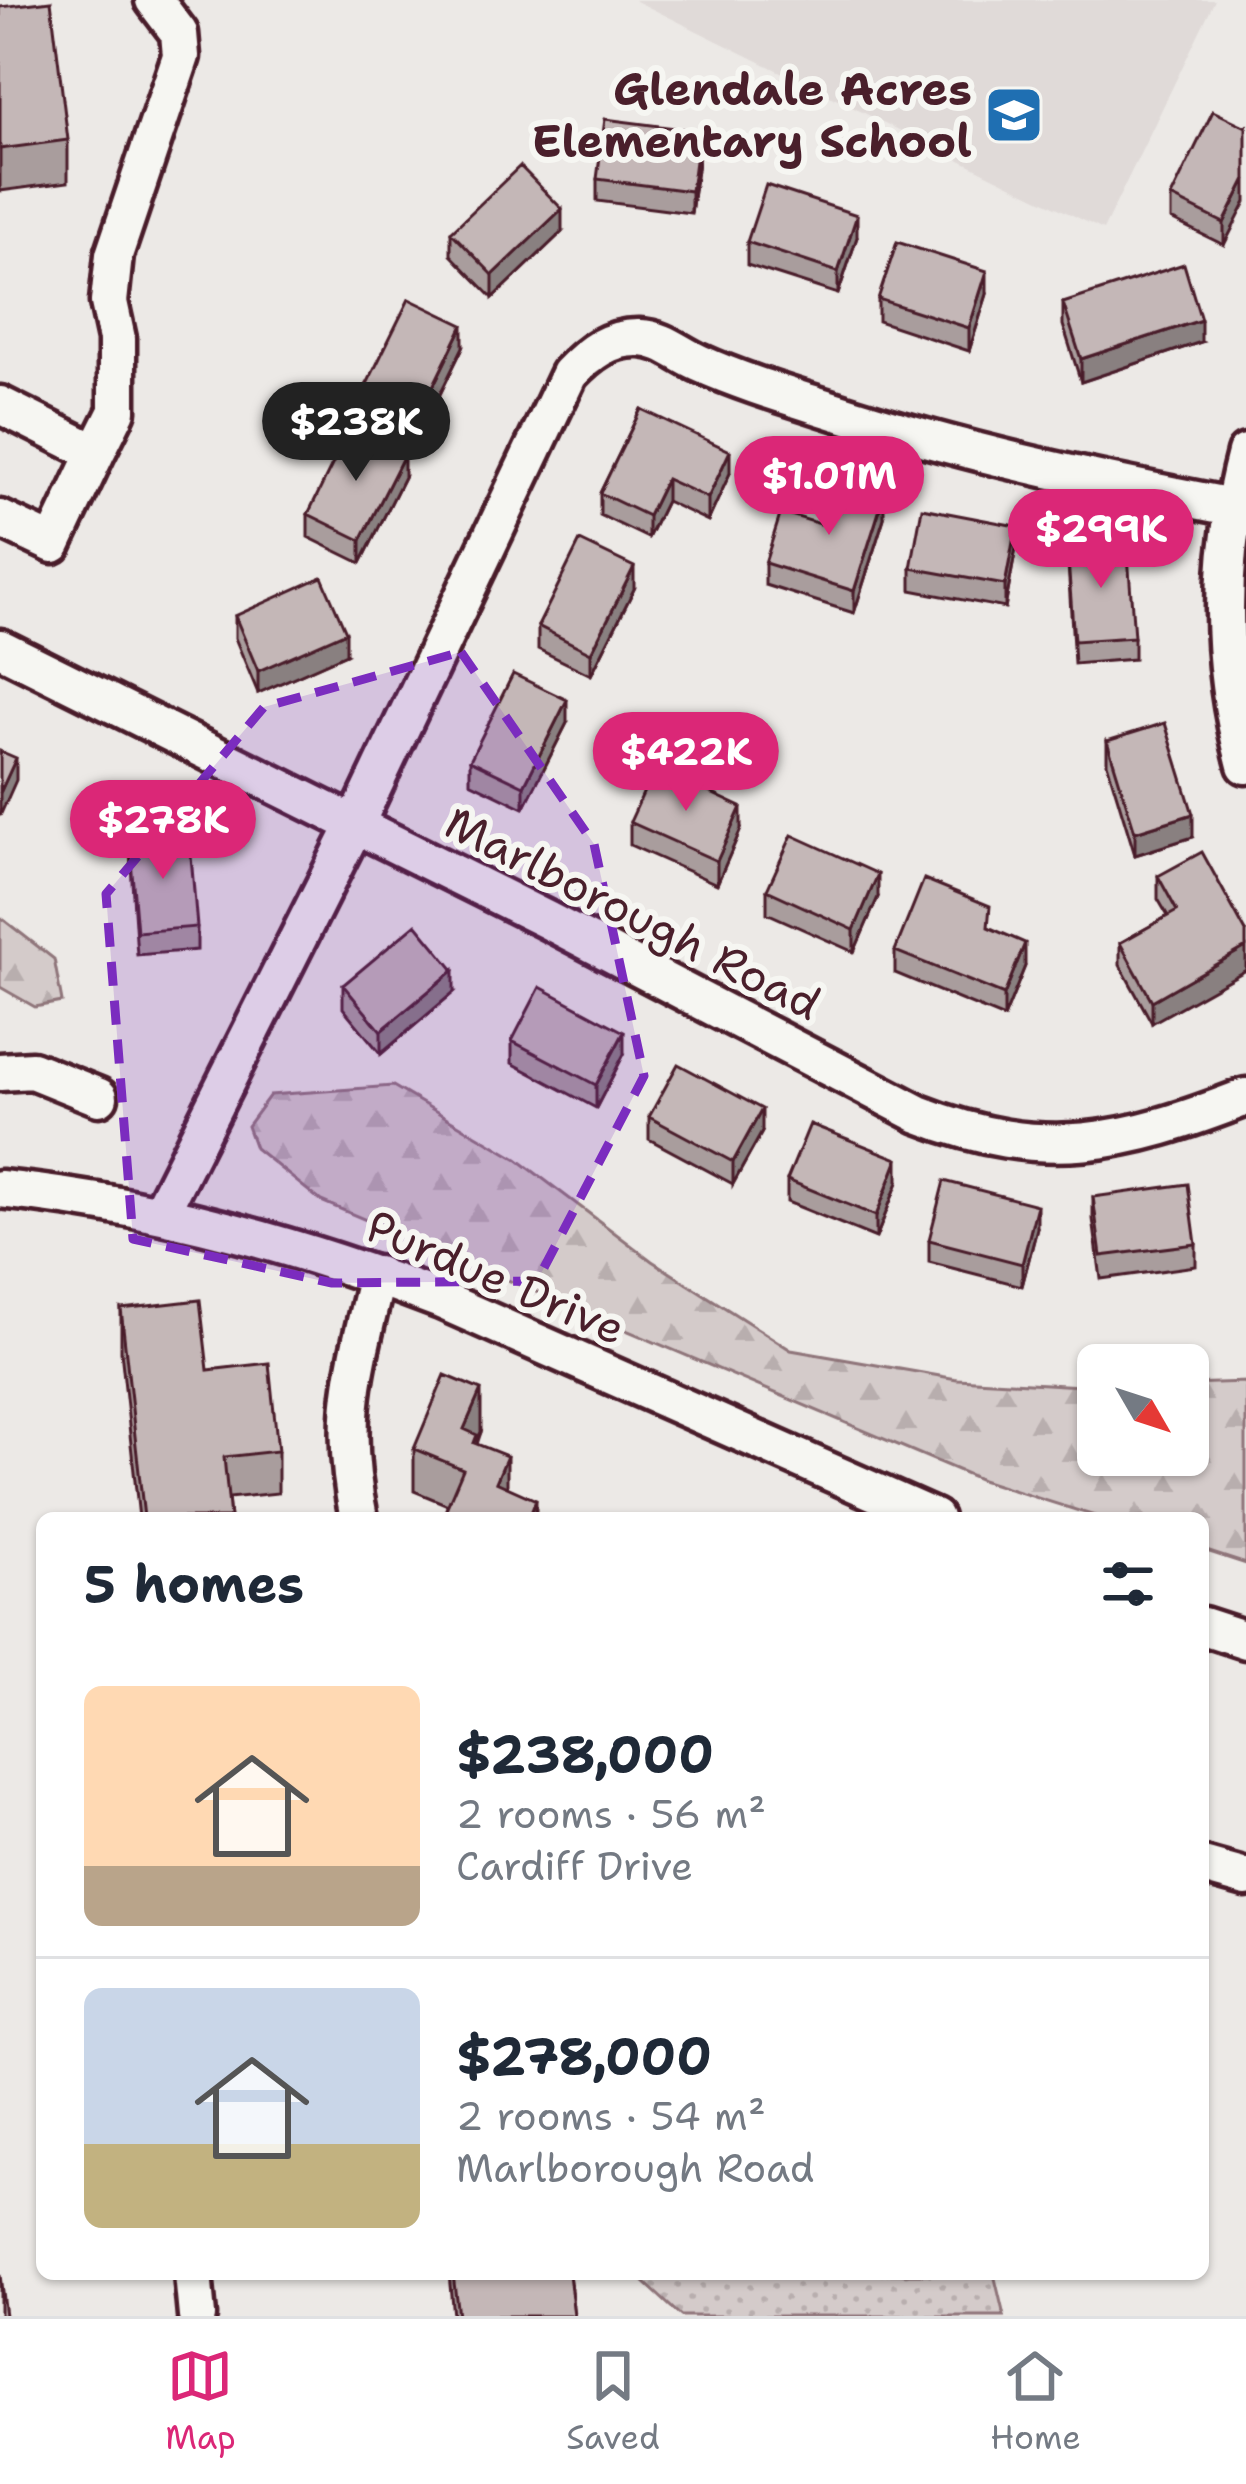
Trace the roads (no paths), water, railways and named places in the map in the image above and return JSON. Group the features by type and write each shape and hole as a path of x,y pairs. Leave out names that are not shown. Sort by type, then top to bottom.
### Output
{"street":[{"path":"0,519 53,544 117,411 117,338 109,302 114,255 181,56 179,33 154,0"},
{"path":"160,1213 355,825 569,374 592,350 640,338 664,343 694,362 752,384 902,433 1054,472 1232,507"},
{"path":"0,405 96,453"},
{"path":"1246,453 1232,507 1223,583 1232,715 1246,765"},
{"name":"Marlborough Road","path":"0,648 920,1114 965,1132 1014,1143 1064,1144 1120,1137 1184,1121 1246,1097"},
{"path":"0,1072 32,1070 99,1097"},
{"name":"Purdue Drive","path":"0,1189 160,1213 270,1240 377,1275 920,1512"},
{"path":"357,1512 346,1448 348,1399 377,1275"},
{"path":"1209,1628 1246,1640"},
{"path":"1209,1868 1246,1878"},
{"path":"194,2280 197,2316"}],"place":[{"name":"Glendale Acres Elementary School","path":"1014,115"}]}
